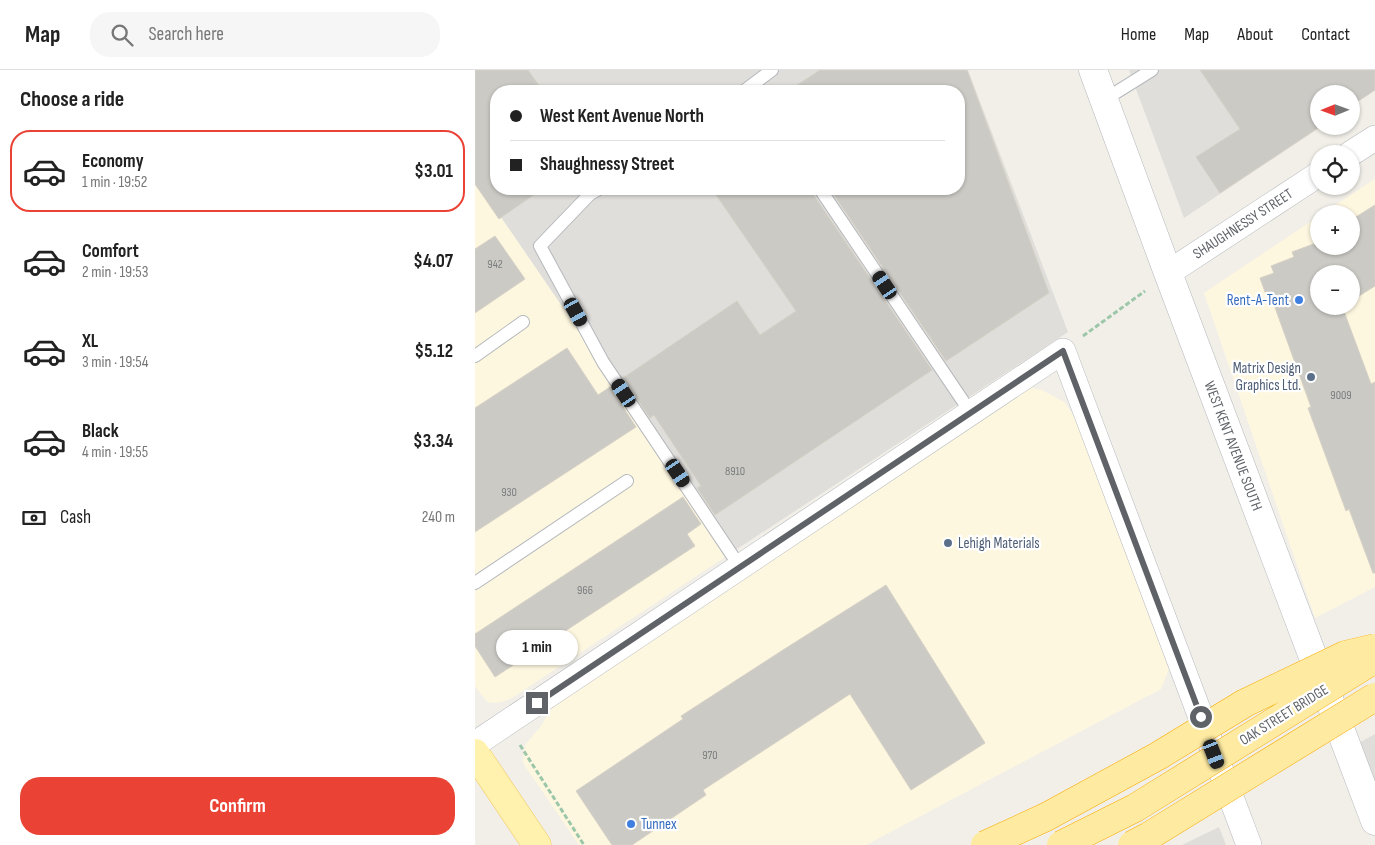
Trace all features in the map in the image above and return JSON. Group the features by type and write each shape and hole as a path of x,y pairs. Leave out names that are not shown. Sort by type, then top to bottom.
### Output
{"highway":[{"path":"985,845 1046,817 1158,756 1245,704 1345,655 1375,648"},
{"name":"OAK STREET BRIDGE","path":"1061,845 1135,808 1375,659"},
{"path":"1133,845 1375,697"}],"main road":[{"path":"475,753 537,845"}],"street":[{"name":"WEST KENT AVENUE SOUTH","path":"1093,70 1375,821"},
{"path":"1360,148 1375,139"},
{"name":"SHAUGHNESSY STREET","path":"1168,273 1310,180"},
{"path":"475,744 1063,351 1249,845"}],"lane":[{"path":"755,85 773,70"},
{"path":"1104,100 1152,70"},
{"path":"589,195 539,246 603,362 740,567"},
{"path":"824,195 971,413"},
{"path":"475,356 523,322"},
{"path":"475,583 627,481"}],"path":[{"path":"1063,351 1168,273"},
{"path":"524,751 584,845"}],"shaded area":[{"path":"475,70 968,70 1068,332 731,553 475,179"},
{"path":"1129,70 1375,70 1375,90 1360,100 1360,85 1310,85 1310,134 1184,218"},
{"path":"475,179 731,553 512,698 493,703 488,702 475,686"},
{"path":"1375,179 1375,587 1315,618 1204,293 1310,222 1310,255 1360,255 1360,205 1336,205 1351,195 1360,195 1360,189"},
{"path":"1031,388 1042,390 1064,402 1077,423 1169,669 1161,689 866,845 579,845 523,761 525,745 541,726 551,709"},
{"path":"1375,734 1375,785 1359,743"},
{"path":"1219,827 1226,845 1182,845"}],"building":[{"path":"475,70 528,70 539,85 490,85 490,195 533,195 499,219 475,184"},
{"path":"820,70 967,70 1049,293 946,361 834,195 965,195 965,85 797,85"},
{"path":"1200,70 1375,70 1375,90 1360,100 1360,85 1310,85 1310,133 1220,193 1196,157 1240,129"},
{"path":"716,195 814,195 932,370 715,515 697,488 701,486 654,415 650,418 623,378 737,301 760,335 796,311"},
{"path":"1375,205 1375,286 1360,295 1360,265 1310,265 1310,315 1345,315 1371,384 1375,382 1375,573 1373,573 1349,509 1346,511 1308,408 1311,407 1273,302 1269,303 1260,278 1274,273 1271,266 1294,257 1292,252 1310,245 1310,255 1360,255 1360,214"},
{"path":"495,236 525,279 475,313 475,249"},
{"path":"567,348 598,395 610,387 636,427 475,532 475,408"},
{"path":"683,497 701,524 687,534 695,546 495,677 475,646 475,634"},
{"path":"886,585 985,743 911,790 850,694 703,790 706,795 632,845 612,845 576,791 683,719 681,716"}],"place":[{"name":"Rent-A-Tent","path":"1299,300"},
{"name":"Matrix Design Graphics Ltd.","path":"1311,377"},
{"name":"Lehigh Materials","path":"948,543"},
{"name":"Tunnex","path":"631,824"}],"route":[{"path":"537,703 1063,351 1201,717"}]}
